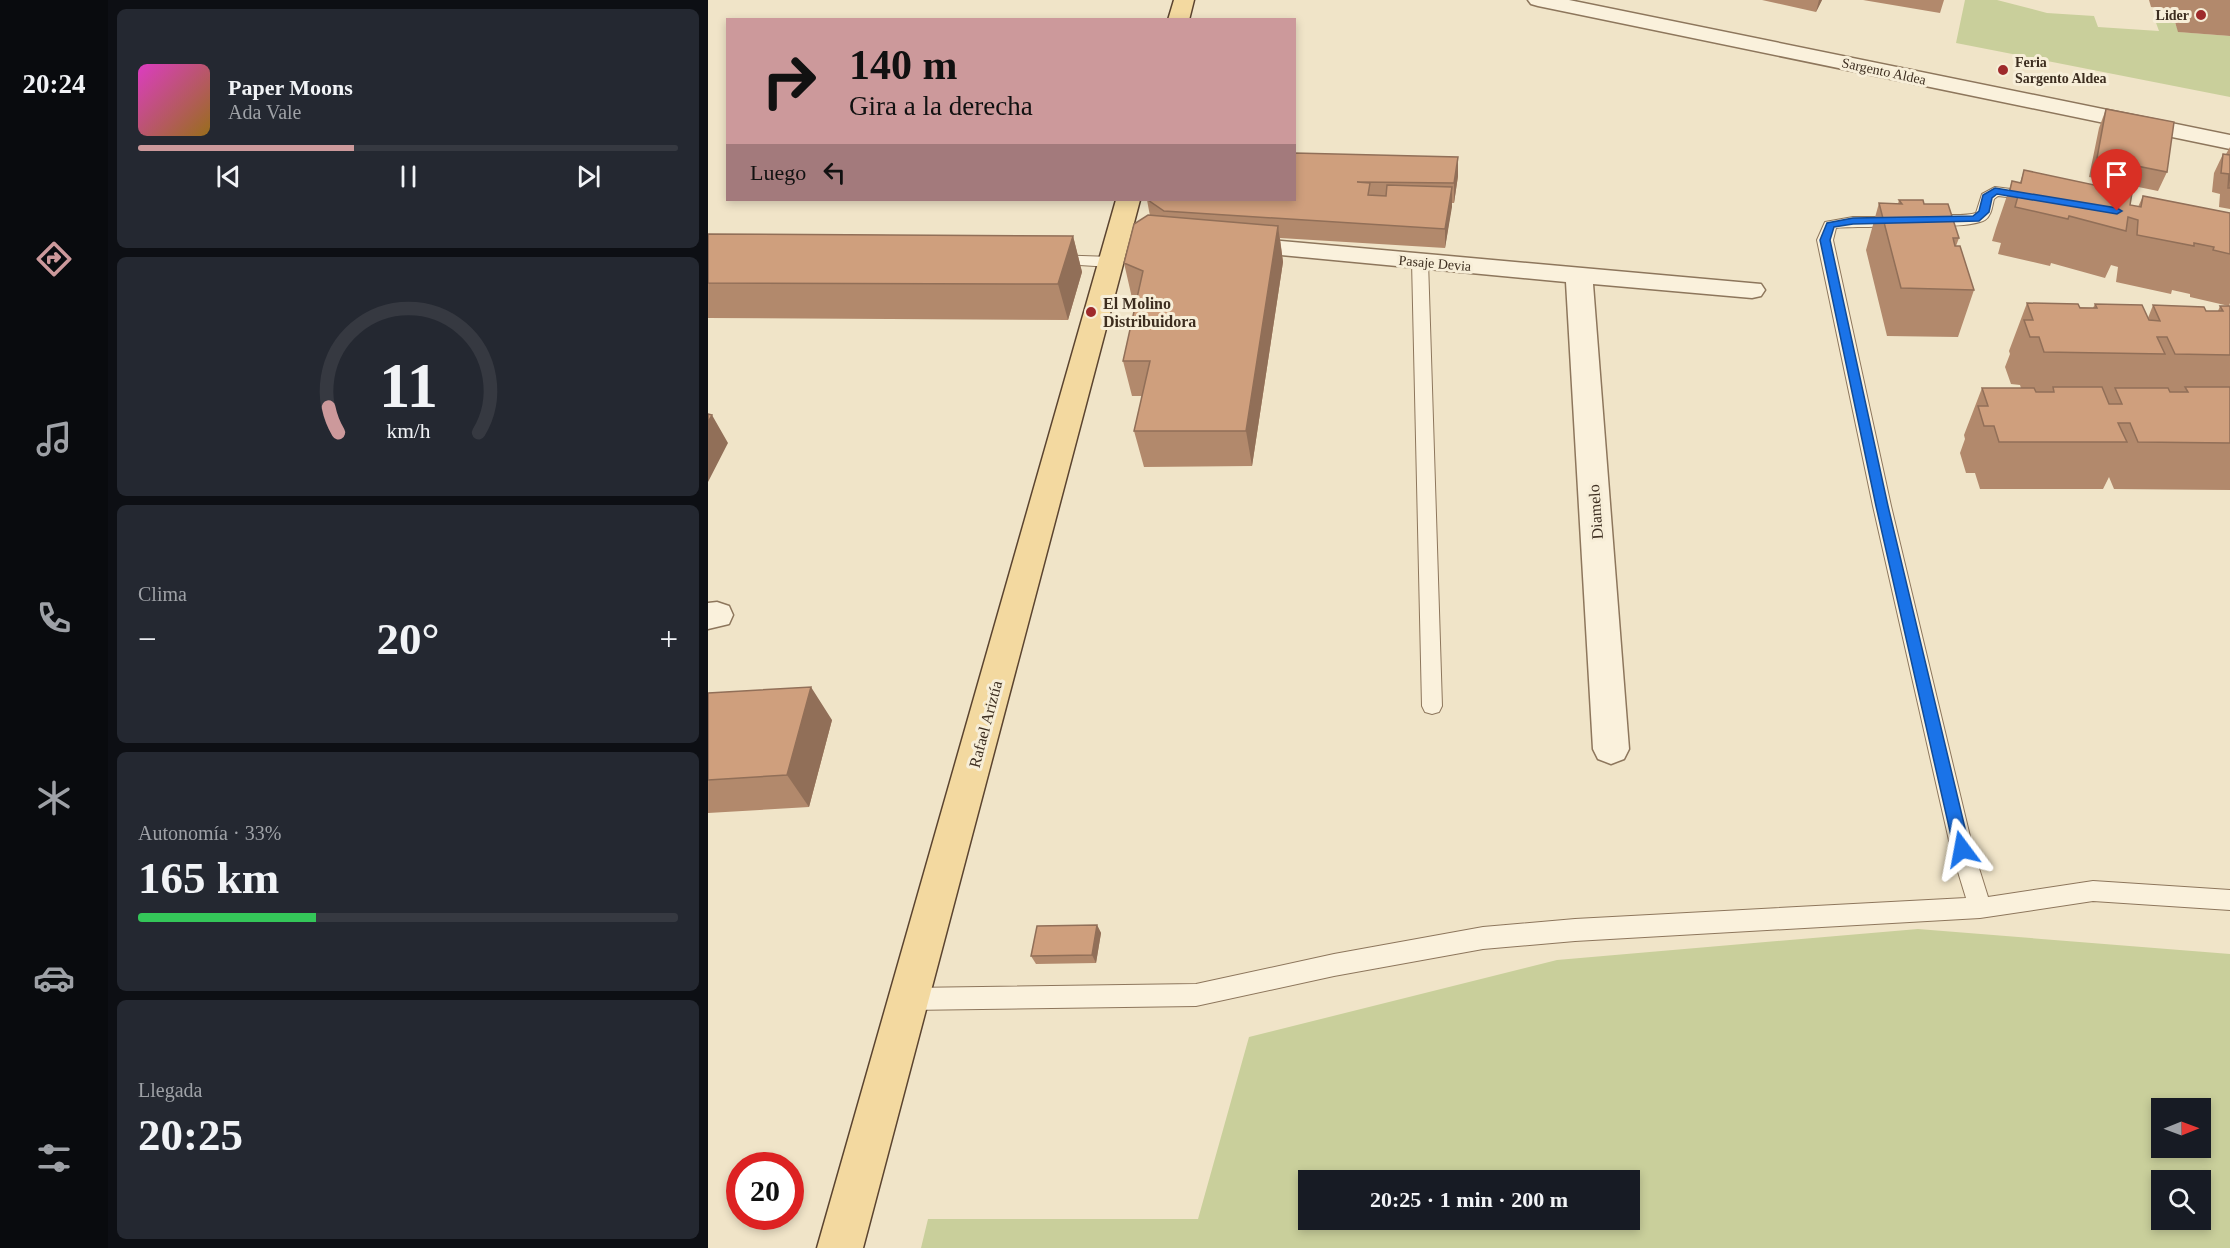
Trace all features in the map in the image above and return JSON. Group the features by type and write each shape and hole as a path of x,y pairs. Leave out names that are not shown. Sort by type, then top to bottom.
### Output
{"main road":[{"path":"1179,18 1184,0"},
{"name":"Rafael Ariztía","path":"840,1248 1124,244 1128,201"}],"street":[{"name":"Sargento Aldea","path":"1538,0 2230,142"},
{"name":"Pasaje Devia","path":"1211,242 1752,290"},
{"name":"Diamelo","path":"1579,276 1611,749"}],"lane":[{"path":"1980,908 1962,849 1887,529 1825,240 1830,225 1840,222 1975,219 1984,212 1987,197 1995,191 2047,198"},
{"path":"1040,260 1124,244"},
{"path":"1420,261 1432,706"},
{"path":"909,999 1196,995 1334,965 1483,938 1611,928 1980,908 2093,891 2230,900"}],"green space":[{"path":"1965,0 1997,0 2047,13 2094,16 2098,27 2159,31 2155,20 2174,21 2179,32 2230,36 2230,97 1956,43"},
{"path":"1918,929 2230,954 2230,1248 921,1248 928,1219 1198,1219 1249,1037 1557,960"}],"building":[{"path":"2106,109 2174,122 2167,172 2097,158"},
{"path":"1296,153 1458,157 1454,183 1357,182 1370,183 1368,195 1386,196 1387,185 1452,187 1445,229 1164,211 1149,201 1296,201"},
{"path":"2223,154 2230,155 2230,188 2228,188 2229,174 2221,173"},
{"path":"2024,170 2132,193 2130,205 2141,207 2143,196 2230,213 2230,254 2213,250 2214,247 2194,243 2194,246 2137,235 2138,220 2128,217 2126,231 2069,216 2068,219 2015,207 2018,196 2009,194 2012,181 2021,183"},
{"path":"1899,200 1923,200 1924,204 1948,204 1959,238 1953,238 1955,246 1960,246 1974,290 1901,288 1879,203 1902,204"},
{"path":"1148,215 1278,226 1246,431 1134,431 1150,361 1123,361 1143,271 1124,263 1134,224"},
{"path":"708,234 1073,236 1058,284 708,283"},
{"path":"2027,303 2078,304 2080,308 2097,308 2095,304 2142,305 2149,320 2160,321 2153,305 2204,307 2206,311 2223,311 2220,306 2230,306 2230,355 2175,354 2167,337 2157,337 2165,354 2044,352 2039,337 2030,337 2024,320 2033,320"},
{"path":"2053,387 2102,387 2109,404 2122,404 2115,388 2168,388 2170,392 2188,392 2185,387 2230,387 2230,443 2138,442 2130,423 2118,423 2127,442 1999,442 1994,426 1984,426 1978,406 1988,406 1982,388 2034,388 2036,392 2054,392"},
{"path":"811,687 787,775 708,780 708,693"},
{"path":"1097,925 1092,955 1031,956 1037,926"}],"place":[{"name":"Lider","path":"2201,15"},
{"name":"Feria Sargento Aldea","path":"2003,70"},
{"name":"El Molino Distribuidora","path":"1091,312"}],"route":[{"path":"1962,849 1882,506 1825,240 1830,225 1840,222 1975,219 1984,212 1987,197 1995,191 2117,211"}]}
